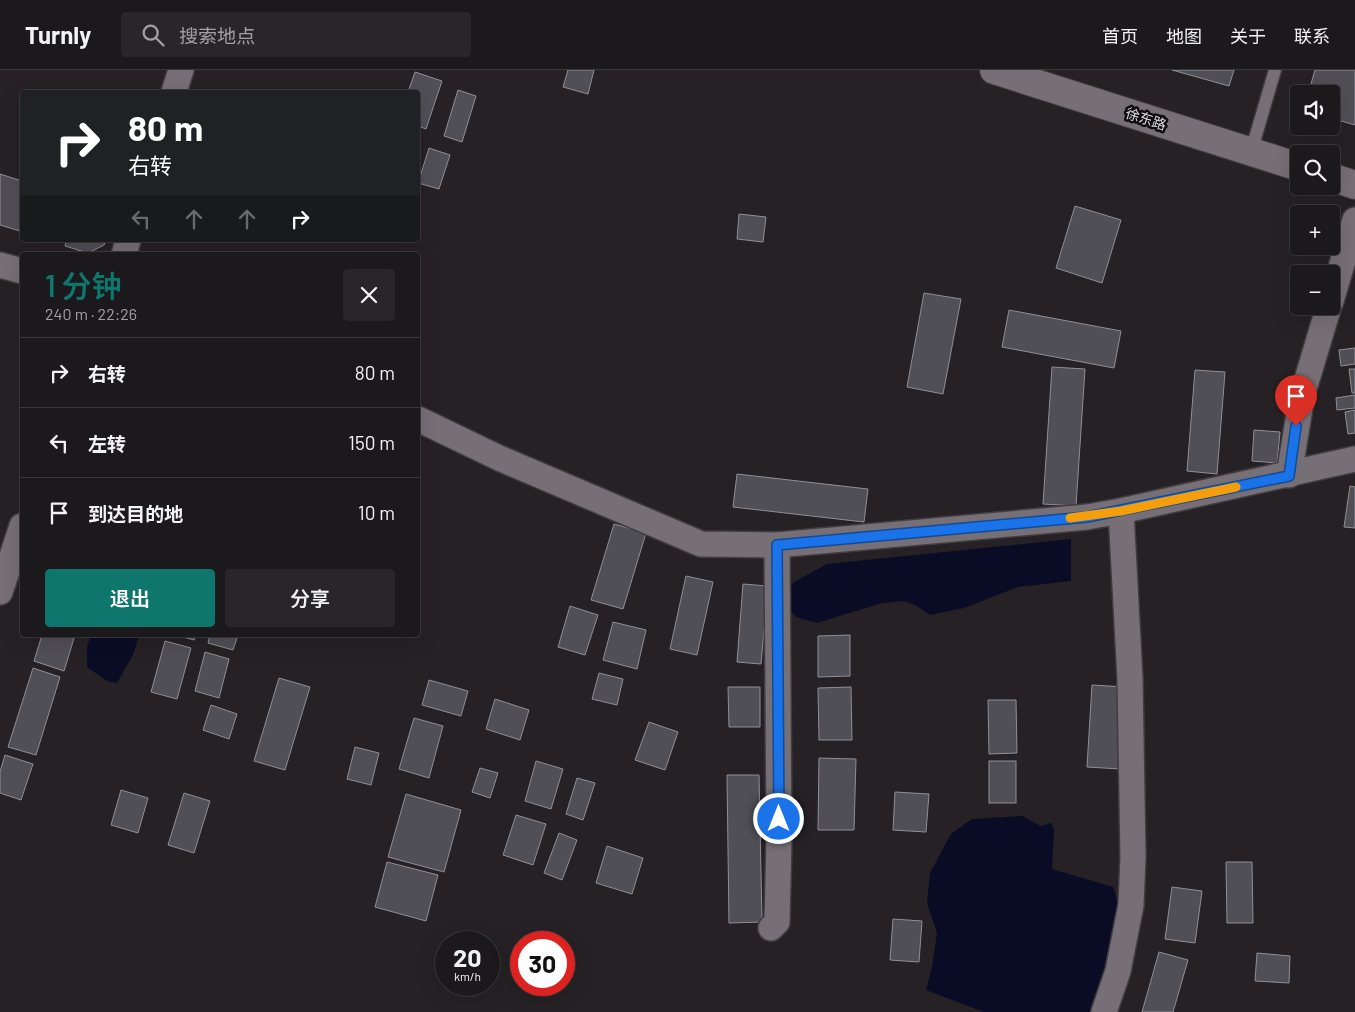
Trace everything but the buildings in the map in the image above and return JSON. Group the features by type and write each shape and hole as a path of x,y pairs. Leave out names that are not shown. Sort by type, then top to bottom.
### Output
{"street":[{"path":"175,90 181,70"},
{"name":"徐东路","path":"994,70 1290,164"},
{"path":"1340,180 1355,185"},
{"path":"1340,271 1355,220"},
{"path":"0,265 20,270"},
{"path":"1289,476 1302,396 1327,315"},
{"path":"420,421 500,458 701,544 777,545 1087,517 1289,476 1355,459"},
{"path":"1104,1012 1118,971 1132,896 1130,679 1121,511"},
{"path":"0,592 20,532"},
{"path":"771,928 777,922 779,839 777,545"}],"lane":[{"path":"1251,152 1275,70"}],"water":[{"path":"1071,539 1071,581 1018,587 964,608 930,615 915,605 903,601 882,603 817,623 796,617 787,608 789,585 827,564"},
{"path":"90,637 138,637 133,655 117,683 107,681 87,667 87,647"},
{"path":"1022,816 1041,826 1051,823 1054,829 1052,869 1113,887 1118,903 1103,976 1091,1012 984,1012 926,990 932,967 937,933 927,903 930,873 951,834 972,819"}],"slow traffic":[{"path":"1070,518 1121,511 1236,487"}],"route":[{"path":"779,819 777,545 1087,517 1289,476 1296,426"}]}
